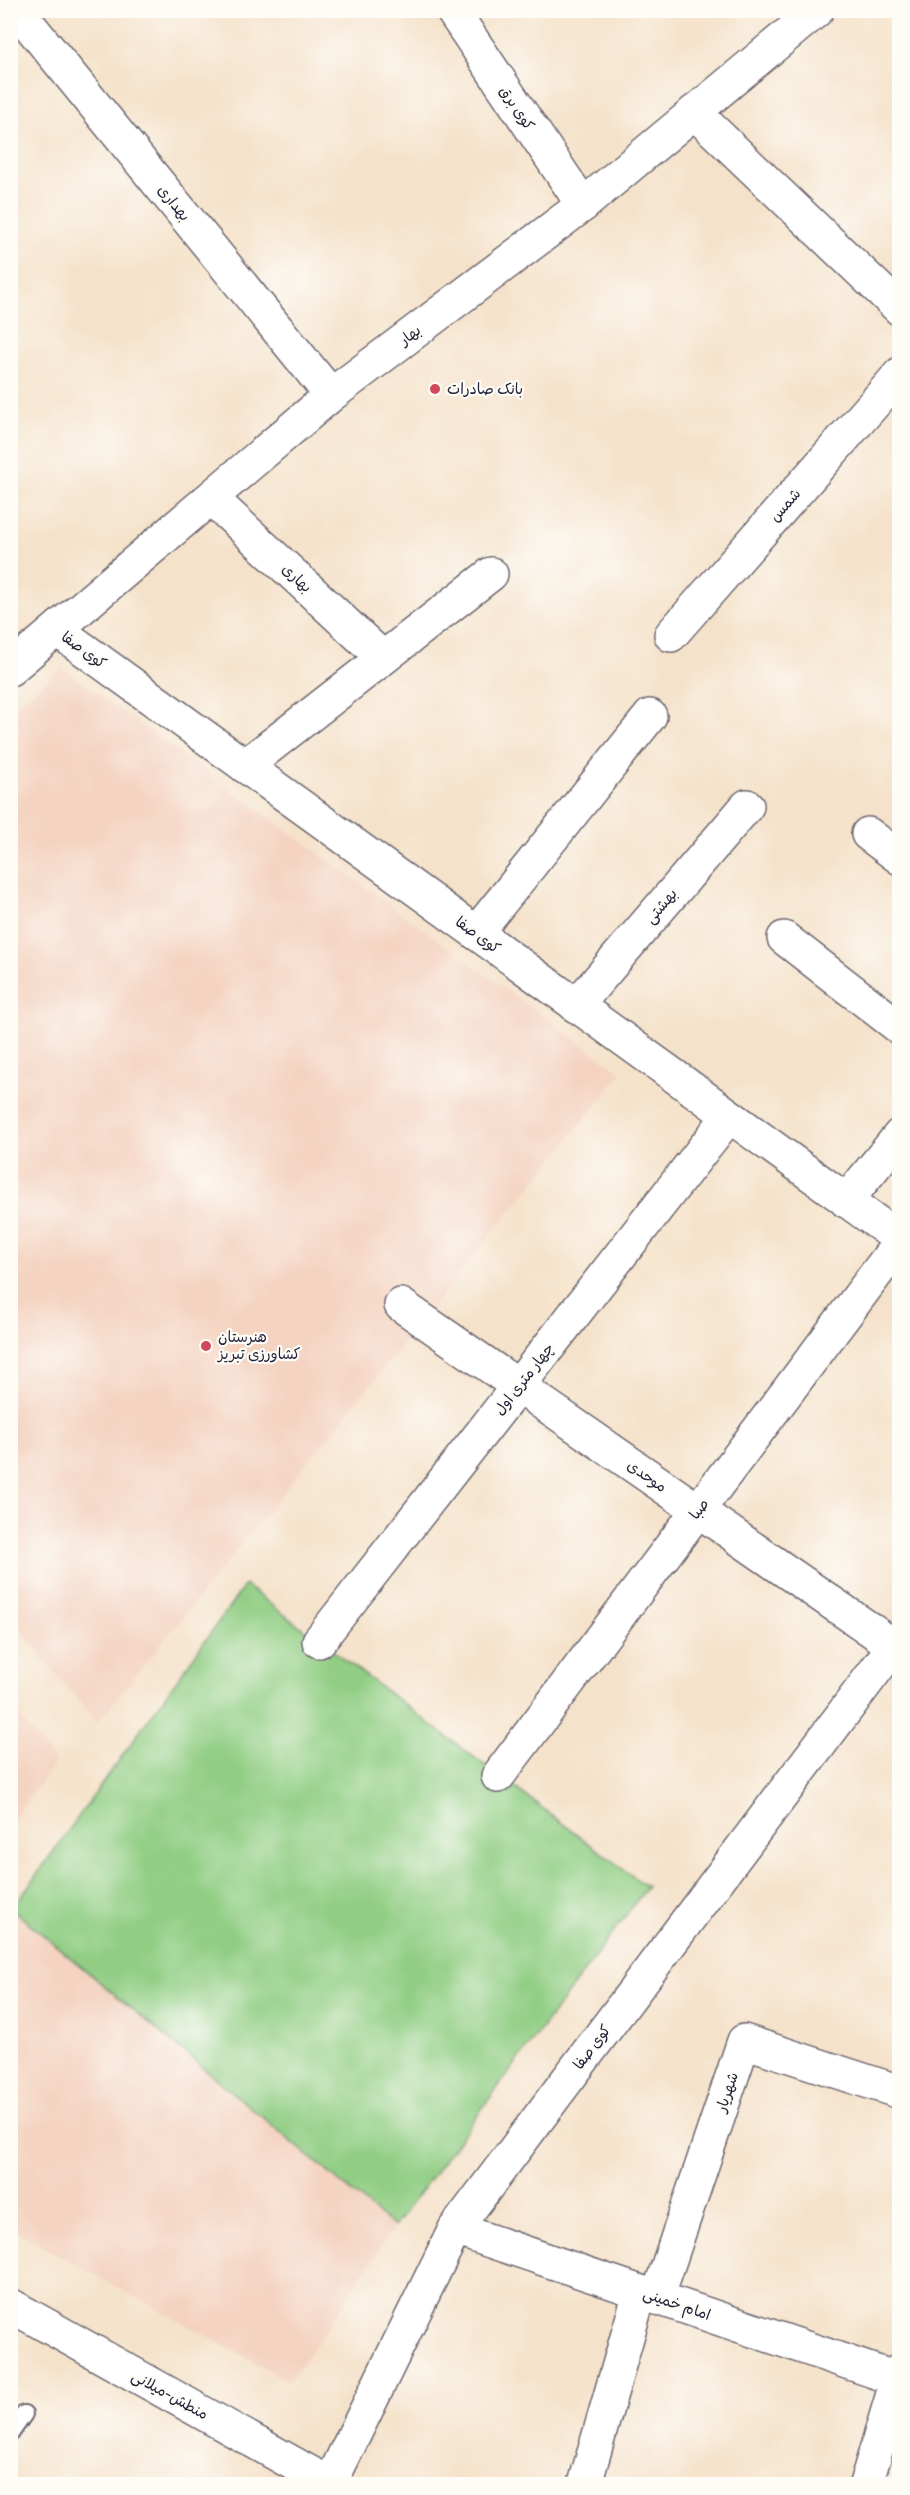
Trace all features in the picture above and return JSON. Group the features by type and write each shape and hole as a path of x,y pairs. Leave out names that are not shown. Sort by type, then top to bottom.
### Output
{"street":[{"name":"بهداری","path":"17,10 331,395"},
{"name":"کوی برق","path":"452,10 583,205"},
{"name":"بهار","path":"10,669 331,395 583,205 817,10"},
{"path":"694,112 900,309"},
{"name":"شمس","path":"671,635 900,374"},
{"name":"بهاری","path":"210,498 383,658"},
{"path":"244,766 491,574"},
{"name":"کوی صفا","path":"57,630 900,1241"},
{"path":"476,933 650,716"},
{"name":"بهشتی","path":"576,1006 747,806"},
{"path":"868,834 900,858"},
{"path":"784,938 900,1028"},
{"name":"چهار متری اول","path":"319,1641 729,1116"},
{"path":"846,1201 900,1135"},
{"name":"صبا","path":"498,1776 900,1241"},
{"name":"موحدی","path":"401,1305 698,1511 897,1645"},
{"name":"کوی صفا","path":"330,2484 455,2229 897,1645"},
{"name":"شهریار","path":"648,2295 744,2041 900,2092"},
{"name":"امام خمینی","path":"455,2229 648,2295 899,2376"},
{"path":"585,2484 648,2295"},
{"name":"منطش-میلانی","path":"10,2305 330,2484"},
{"path":"866,2484 899,2376"}],"lane":[{"path":"10,2434 24,2414"}],"shaded area":[{"name":"هنرستان کشاورزی تبریز","path":"62,668 622,1073 97,1723 11,1619 10,711"},
{"path":"11,1706 56,1762 10,1822"},
{"path":"12,1909 394,2227 324,2333 289,2381 11,2229"}],"green space":[{"path":"245,1585 647,1887 394,2227 12,1909"}],"place":[{"name":"بانک صادرات","path":"435,389"},
{"name":"هنرستان کشاورزی تبریز","path":"206,1346"}]}
